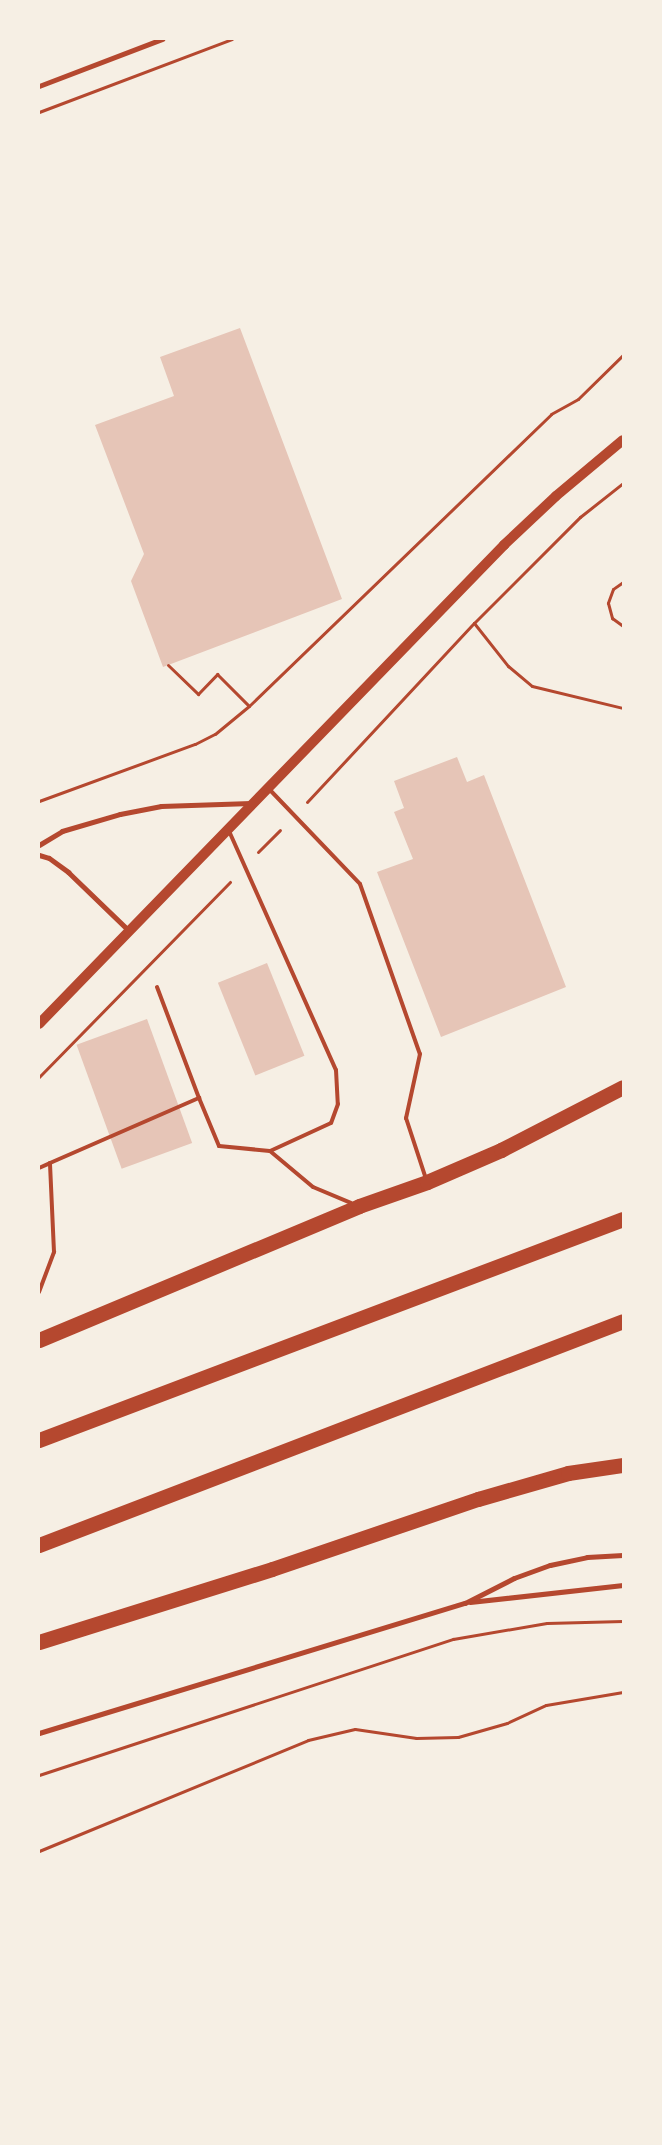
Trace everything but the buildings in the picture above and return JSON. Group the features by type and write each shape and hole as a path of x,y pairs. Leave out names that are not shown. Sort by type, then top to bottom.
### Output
{"highway":[{"path":"39,1340 358,1206 427,1182 501,1150 623,1088"},
{"path":"39,1440 623,1219"},
{"path":"39,1544 623,1320"},
{"path":"39,1642 272,1569 478,1499 568,1473 623,1465"}],"main road":[{"path":"39,1024 128,930 504,545 556,496 623,440"}],"street":[{"path":"39,86 162,39"},
{"path":"39,845 62,832 120,814 161,806 253,803"},
{"path":"39,855 48,858 68,872 128,930"},
{"path":"39,1733 465,1603 514,1578 550,1565 587,1557 623,1555"},
{"path":"465,1603 623,1585"}],"lane":[{"path":"268,788 360,884 420,1054 406,1118 427,1182"},
{"path":"157,987 219,1146 270,1151 331,1123 338,1104 336,1070 228,829"},
{"path":"39,1168 199,1098"},
{"path":"270,1151 313,1187 358,1206"},
{"path":"39,1292 54,1252 50,1163"}],"path":[{"path":"39,112 232,39"},
{"path":"39,801 195,744 215,734 249,706 551,414 578,399 623,355"},
{"path":"39,1077 294,815 474,623 580,516 623,483"},
{"path":"623,582 613,589 608,603 612,618 623,626"},
{"path":"474,623 508,666 532,686 623,708"},
{"path":"168,665 198,694 217,674 249,706"},
{"path":"39,1775 452,1639 547,1623 623,1621"},
{"path":"39,1851 308,1740 355,1729 416,1738 458,1737 507,1724 546,1705 623,1692"}]}
